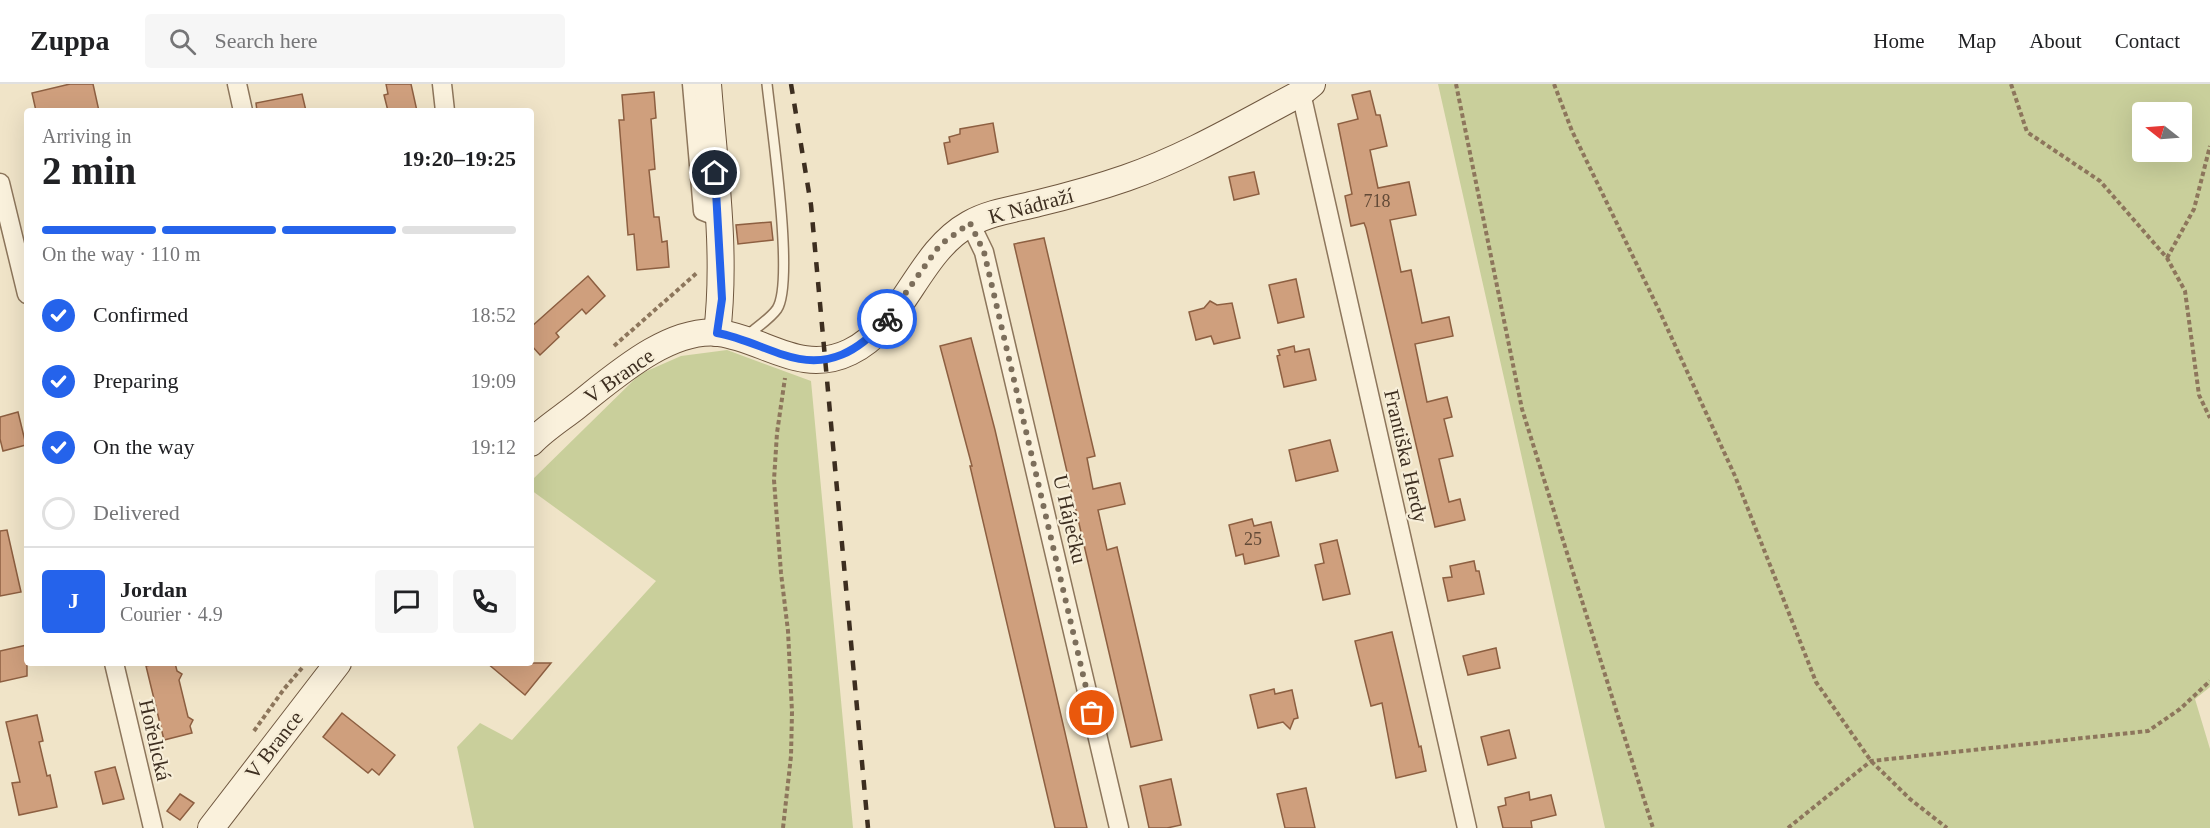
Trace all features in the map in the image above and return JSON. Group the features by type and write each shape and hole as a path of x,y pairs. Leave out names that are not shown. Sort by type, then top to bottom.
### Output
{"main road":[{"path":"708,84 722,299 717,333"},
{"name":"K Nádraží","path":"717,333 804,360 837,357 861,345 895,310 940,245 970,223 991,214 1076,194 1128,178 1200,147 1307,89"},
{"name":"V Brance","path":"534,441 646,353 689,336 717,333"},
{"name":"V Brance","path":"211,828 336,666"}],"street":[{"path":"237,84 242,108"},
{"path":"442,84 445,108"},
{"path":"692,84 703,211 718,217"},
{"name":"Františka Herdy","path":"1307,89 1467,828"},
{"path":"0,183 24,282"},
{"name":"U Háječku","path":"970,223 984,252 1119,828"},
{"name":"Hořelická","path":"115,666 153,828"}],"lane":[{"path":"742,340 777,309 782,299 784,244 767,84"}],"path":[{"path":"1456,84 1522,410 1653,828"},
{"path":"1554,84 1572,131 1658,308 1735,476 1816,682 1871,761 1910,800 1947,828"},
{"path":"2011,84 2027,132 2100,181 2167,258 2185,291 2199,395 2210,418"},
{"path":"2167,258 2194,209 2210,146"},
{"path":"610,349 703,268 720,267"},
{"path":"783,828 791,756 792,712 788,630 774,480 777,433 787,356"},
{"path":"1788,828 1871,761 2148,731 2180,709 2210,681"}],"green space":[{"path":"1438,84 2210,84 2210,687 2195,699 2210,749 2210,828 1605,828"},
{"path":"727,350 811,381 853,828 474,828 457,747 480,723 512,740 656,581 534,492 534,478 640,374 681,356"}],"building":[{"path":"70,84 93,84 98,108 35,108 32,93"},
{"path":"386,84 411,84 416,108 387,108 384,95 388,94"},
{"path":"1370,91 1376,115 1380,115 1387,146 1370,150 1378,188 1409,182 1416,215 1390,220 1401,272 1411,270 1422,323 1449,317 1453,336 1415,344 1427,402 1447,397 1452,417 1444,419 1453,456 1439,459 1449,502 1460,499 1465,520 1435,527 1366,228 1364,223 1351,226 1345,196 1352,194 1338,124 1358,119 1352,95"},
{"path":"654,92 656,118 651,119 655,169 649,170 654,217 659,217 662,242 667,241 669,267 637,270 634,234 628,235 619,120 624,120 622,95"},
{"path":"302,94 305,108 257,108 256,103"},
{"path":"993,123 998,152 948,164 944,143 950,142 949,137 960,134 960,129"},
{"path":"1254,172 1259,194 1234,200 1229,177"},
{"path":"771,222 773,240 738,244 736,225"},
{"path":"1044,238 1095,456 1087,458 1093,489 1120,483 1125,504 1098,510 1107,550 1117,547 1162,740 1131,747 1014,244"},
{"path":"588,276 605,296 586,314 582,309 556,333 559,337 540,355 534,348 534,324"},
{"path":"1296,279 1304,317 1278,323 1269,285"},
{"path":"1210,301 1217,305 1232,303 1240,338 1214,344 1211,336 1196,340 1189,312 1204,308"},
{"path":"971,338 995,430 1087,828 1055,828 970,466 972,466 940,346"},
{"path":"1294,346 1295,352 1309,349 1316,380 1284,387 1277,356 1280,355 1278,350"},
{"path":"18,412 24,446 3,451 0,439 0,417"},
{"path":"1330,440 1338,471 1296,481 1289,450"},
{"path":"1252,519 1254,526 1271,522 1279,556 1245,564 1243,554 1236,556 1229,525"},
{"path":"7,530 21,592 0,596 0,531"},
{"path":"1337,540 1350,594 1323,600 1315,565 1324,563 1320,544"},
{"path":"1474,561 1476,571 1479,571 1484,594 1448,601 1443,578 1452,577 1450,566"},
{"path":"1392,632 1426,771 1396,778 1382,703 1371,706 1355,641"},
{"path":"24,646 24,666 27,666 27,676 0,682 0,651"},
{"path":"1496,648 1500,668 1468,675 1463,656"},
{"path":"534,663 551,663 525,695 491,666 534,666"},
{"path":"146,666 176,666 177,671 182,674 179,680 188,717 193,720 190,726 192,733 164,740"},
{"path":"1274,689 1275,694 1292,690 1298,718 1294,719 1290,729 1283,722 1258,728 1250,695"},
{"path":"342,713 395,755 379,775 372,769 368,773 323,737"},
{"path":"37,715 43,741 39,742 57,807 19,815 12,783 20,782 6,722"},
{"path":"1509,730 1516,758 1488,765 1481,737"},
{"path":"115,767 124,799 103,804 95,772"},
{"path":"1171,779 1181,825 1149,828 1140,786"},
{"path":"1306,788 1315,828 1285,828 1277,794"},
{"path":"1529,792 1530,800 1551,795 1556,815 1531,821 1532,828 1503,828 1498,807 1506,805 1505,798"},
{"path":"180,794 194,803 180,820 167,811"}],"railway":[{"path":"791,84 811,205 868,828"}],"way so far":[{"path":"887,319 940,245 970,223 984,252 1092,713"}],"route":[{"path":"715,173 722,299 717,333 729,335 787,356 804,360 825,359 850,352 861,345 887,319"}]}
